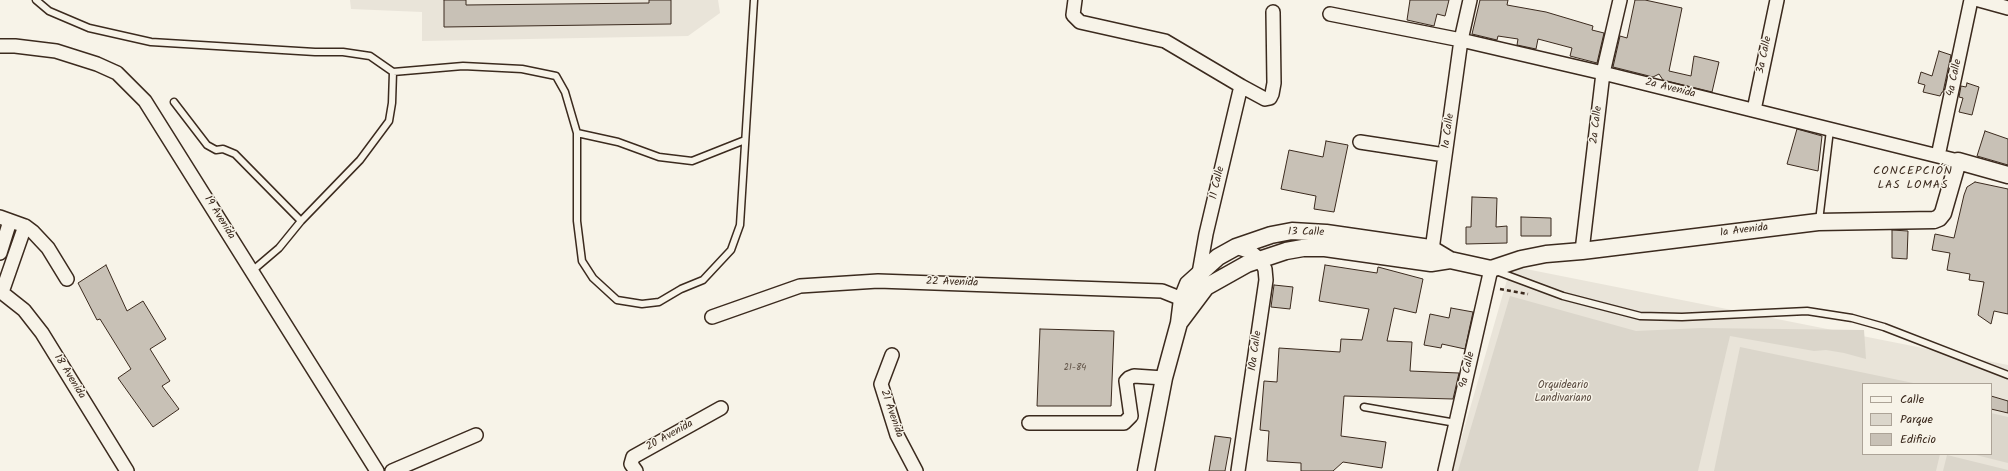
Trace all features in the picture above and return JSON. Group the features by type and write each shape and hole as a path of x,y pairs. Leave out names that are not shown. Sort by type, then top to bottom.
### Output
{"street":[{"path":"1075,0 1073,15 1080,22 1165,41 1265,99 1270,98 1274,83 1273,12"},
{"name":"1a Calle","path":"1432,256 1461,40 1470,0"},
{"name":"2a Calle","path":"1582,251 1604,72 1620,0"},
{"name":"3a Calle","path":"1754,110 1777,0"},
{"name":"4a Calle","path":"1938,156 1971,0"},
{"path":"1979,0 2008,8"},
{"name":"2a Avenida","path":"1330,14 1461,40 1604,72 1958,161 2008,175"},
{"name":"19 Avenida","path":"0,46 15,46 56,51 97,64 117,73 145,101 377,471"},
{"name":"11 Calle","path":"1199,274 1206,234 1241,86"},
{"path":"1360,142 1446,155"},
{"name":"1a Avenida","path":"1491,269 1520,259 1546,254 1582,251 1818,222 1928,221 1939,218 1943,213 1958,161"},
{"path":"14,257 0,253 5,219 24,226 33,232 48,248 67,279"},
{"path":"1,291 24,226"},
{"name":"13 Calle","path":"1189,299 1188,284 1218,257 1236,247 1271,235 1292,231 1326,233 1491,269"},
{"path":"1236,247 1250,252 1259,259"},
{"name":"13 Calle","path":"1189,299 1221,277 1259,259 1303,248 1325,248 1432,256"},
{"name":"10a Calle","path":"1238,471 1266,280 1265,269 1259,259"},
{"name":"9a Calle","path":"1445,471 1491,269"},
{"name":"22 Avenida","path":"712,317 800,286 878,281 1162,291 1189,299"},
{"name":"18 Avenida","path":"1,291 24,310 42,333 127,471"},
{"path":"1146,471 1164,378 1179,322 1189,299"},
{"name":"21 Avenida","path":"892,355 881,384 897,435 916,471"},
{"path":"1029,423 1124,423 1131,416 1126,381 1134,376 1164,378"},
{"name":"20 Avenida","path":"636,471 631,464 633,457 721,408"},
{"path":"392,471 476,435"}],"lane":[{"path":"36,0 49,12 89,28 151,42 315,52 343,52 370,56 393,72 463,66 522,69 556,76 565,92 577,133 577,221 582,261 593,278 617,300 642,304 659,302 681,289 703,280 731,250 740,225 754,0"},
{"path":"252,271 279,248 301,221 360,160 389,121 392,103 393,72"},
{"path":"174,102 207,145 216,150 223,149 235,154 301,221"},
{"path":"1818,222 1830,130"},
{"path":"577,133 618,142 659,157 692,161 745,140"},
{"path":"1491,269 1563,296 1640,316 1682,317 1807,311 1852,318 1884,327 2008,376"},
{"path":"1364,407 1456,423"}],"shaded area":[{"path":"350,0 718,0 720,13 688,36 422,41 422,12 351,9"},
{"path":"1511,266 2008,365 2008,471 1452,471"}],"green space":[{"name":"Orquideario Landivariano","path":"1510,296 1636,331 1701,328 1864,330 1866,359 1844,353 1826,350 1814,351 1730,336 1698,471 1458,471"},
{"path":"1740,347 1913,383 1862,383 1862,455 1940,455 1936,471 1714,471"},
{"path":"1992,413 2008,417 2008,463 1976,455 1992,455"},
{"path":"1947,455 2008,470 2008,471 1943,471"}],"building":[{"path":"444,0 466,0 466,5 649,3 649,0 671,0 671,24 444,27"},
{"path":"1410,0 1449,0 1445,16 1437,14 1434,26 1407,20"},
{"path":"1480,0 1508,0 1507,5 1546,12 1593,26 1592,30 1604,33 1597,63 1570,56 1572,48 1538,39 1536,49 1517,45 1518,39 1498,36 1497,40 1472,34"},
{"path":"1635,0 1645,0 1682,8 1669,71 1691,76 1694,56 1719,62 1712,92 1663,80 1659,74 1653,77 1613,67 1620,36 1627,38"},
{"path":"1939,51 1951,55 1943,92 1940,96 1923,92 1925,85 1918,83 1921,72 1932,76"},
{"path":"1967,83 1979,87 1972,115 1959,112 1963,98 1959,97 1961,86 1966,87"},
{"path":"1797,129 1822,136 1818,171 1787,164"},
{"path":"1985,131 2008,139 2008,165 1977,156"},
{"path":"1326,141 1348,145 1334,212 1314,209 1316,196 1281,189 1289,150 1323,157"},
{"path":"1975,182 2008,189 2008,314 1994,311 1991,324 1978,315 1984,282 1969,280 1970,274 1947,270 1950,253 1932,250 1935,234 1954,238 1967,187"},
{"path":"1472,197 1497,198 1496,227 1507,226 1507,243 1466,244 1466,227 1471,227"},
{"path":"1521,217 1551,218 1551,236 1521,236"},
{"path":"1892,230 1908,231 1907,259 1892,258"},
{"path":"106,265 127,311 143,301 166,339 150,349 170,381 162,386 179,409 153,427 118,378 131,369 100,319 97,320 78,283"},
{"path":"1325,265 1377,273 1378,267 1423,279 1416,313 1394,308 1387,341 1412,342 1410,371 1459,373 1453,399 1344,396 1341,436 1386,442 1382,468 1343,462 1333,471 1301,471 1301,463 1267,461 1269,431 1260,430 1264,381 1277,382 1279,348 1340,352 1341,339 1362,340 1369,309 1319,301"},
{"path":"1274,285 1293,287 1290,309 1271,307"},
{"path":"1451,308 1473,312 1465,349 1442,344 1441,348 1424,345 1430,314 1449,318"},
{"path":"1040,329 1114,331 1111,406 1037,406"},
{"path":"1992,396 2008,401 2008,413 1992,409"},
{"path":"1215,436 1231,438 1225,471 1209,471"}],"district":[{"name":"CONCEPCIÓN LAS LOMAS","path":"1913,179"}]}
